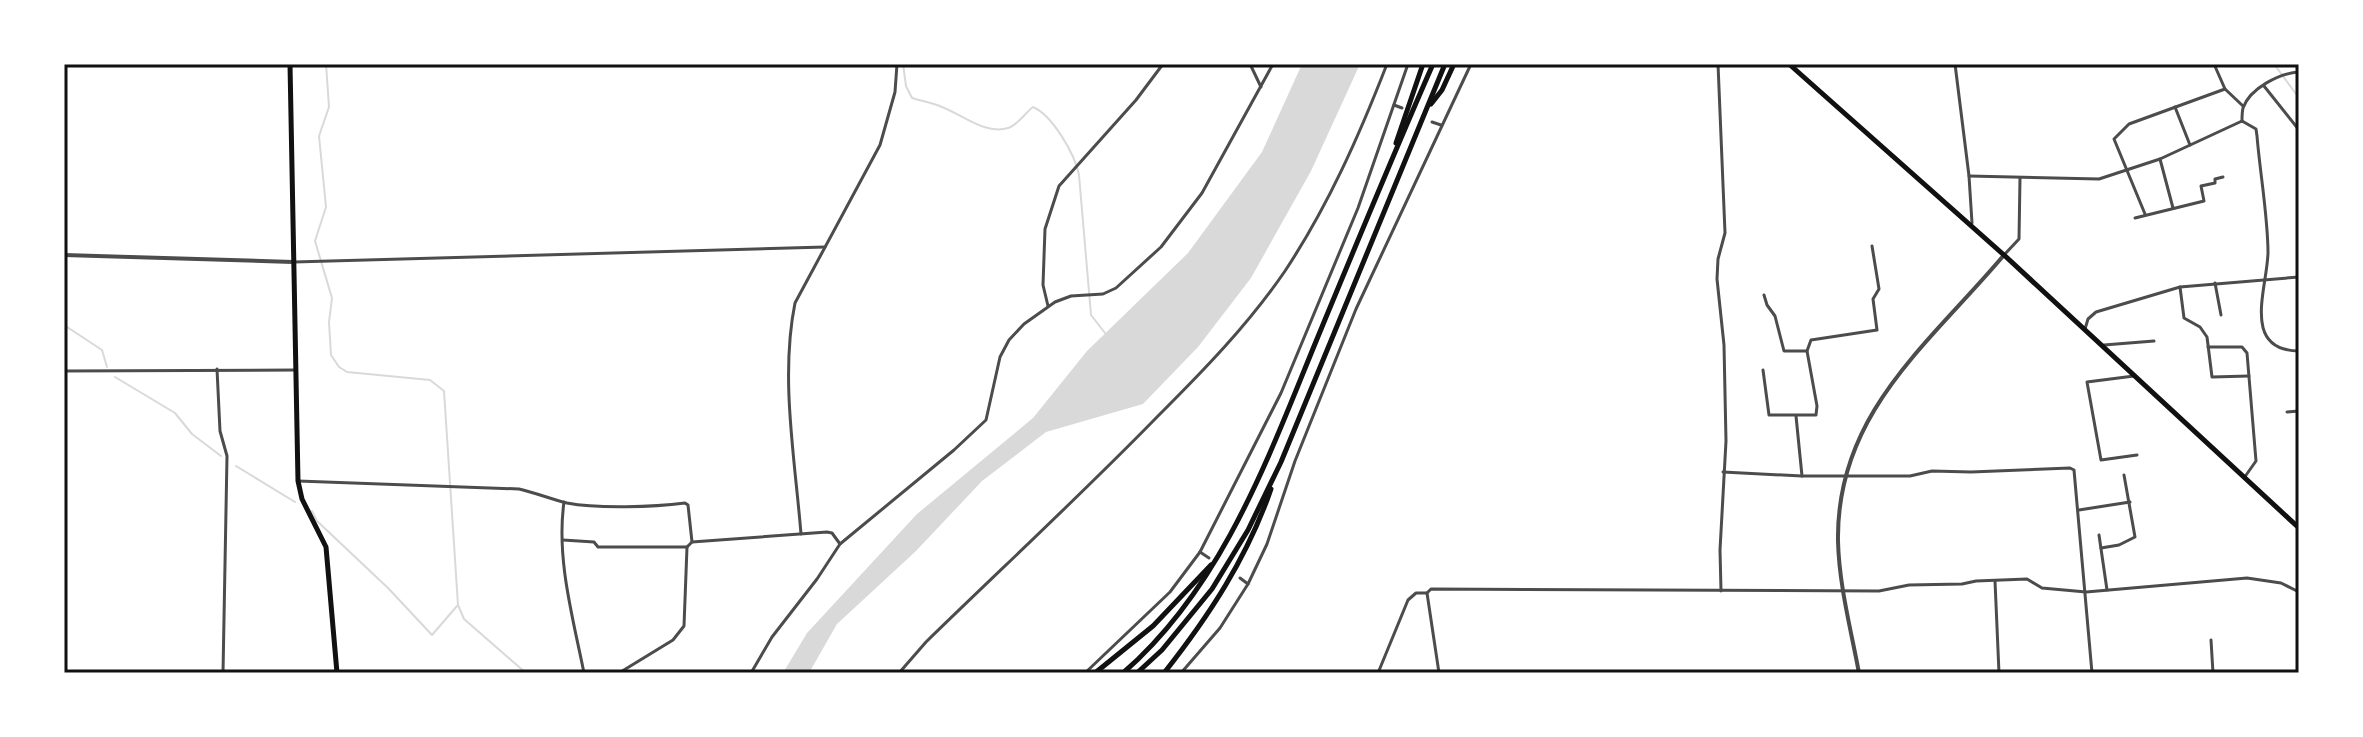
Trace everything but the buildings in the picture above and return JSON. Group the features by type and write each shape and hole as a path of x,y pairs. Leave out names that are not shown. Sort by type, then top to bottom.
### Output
{"main road":[{"path":"290,64 298,481 302,499 326,547 337,673"},
{"path":"1383,182 1423,64"},
{"path":"1123,673 1160,638 1193,598 1260,478 1433,64"},
{"path":"1164,673 1226,589 1256,532 1281,462 1445,64"},
{"path":"1426,111 1442,90 1454,64"},
{"path":"1789,64 2004,255 2299,528"},
{"path":"1137,673 1162,650 1212,589 1248,530 1281,462"},
{"path":"1095,673 1153,626 1216,559"}],"street":[{"path":"801,534 790,390 790,327 795,303 880,145 895,92 897,64"},
{"path":"1048,306 1043,285 1045,229 1059,186 1136,100 1163,64"},
{"path":"1250,64 1261,87"},
{"path":"751,673 772,637 840,544 986,420 1000,357 1009,340 1024,324 1048,306 1071,296 1103,294 1116,288 1161,247 1202,193 1273,64"},
{"path":"899,673 936,632 1118,457 1235,336 1285,270 1314,222 1359,133 1387,64"},
{"path":"1085,673 1170,592 1200,552 1256,445 1322,294 1358,208 1408,64"},
{"path":"1181,673 1220,628 1248,584 1267,544 1293,460 1356,309 1471,64"},
{"path":"1718,64 1725,233 1718,259 1717,279 1724,345 1726,441 1721,591"},
{"path":"1955,64 1972,227"},
{"path":"2214,64 2225,89 2243,106"},
{"path":"2242,121 2243,106 2264,86 2282,75 2299,72"},
{"path":"2264,86 2299,130"},
{"path":"2145,214 2114,139 2129,124 2225,89"},
{"path":"1394,105 1402,108"},
{"path":"2175,107 2190,145"},
{"path":"1969,176 2099,179 2160,159 2242,121"},
{"path":"2242,121 2256,129 2268,251 2260,313 2273,346 2282,351 2299,351"},
{"path":"1432,122 1441,125"},
{"path":"2160,159 2173,208"},
{"path":"2135,218 2204,201 2201,186 2215,183 2215,179 2223,177"},
{"path":"1859,673 1843,591 1838,540 1847,474 1863,429 1903,366 2019,239 2020,178"},
{"path":"1763,370 1769,415 1816,415 1807,351 1811,340 1877,330 1873,299 1879,289 1872,246"},
{"path":"64,255 294,262 825,247"},
{"path":"2085,331 2088,319 2096,312 2180,287 2299,277"},
{"path":"2215,283 2221,315"},
{"path":"2180,287 2184,318 2203,330 2212,377 2249,376"},
{"path":"1322,294 1329,297"},
{"path":"1764,295 1775,316 1784,351 1807,351"},
{"path":"1350,306 1356,309"},
{"path":"2100,345 2154,341"},
{"path":"2208,347 2245,349 2256,461 2244,478"},
{"path":"217,369 220,431 227,456 223,673"},
{"path":"64,371 296,370"},
{"path":"2134,376 2087,382 2101,460 2137,455"},
{"path":"2287,412 2299,411"},
{"path":"1796,415 1802,476"},
{"path":"1256,445 1264,448"},
{"path":"1723,472 1910,476 1927,472 2074,470 2092,673"},
{"path":"2101,548 2119,545 2135,537 2124,475"},
{"path":"298,481 519,489 594,507 685,503 688,505 692,542"},
{"path":"564,502 563,540 569,596 584,673"},
{"path":"2079,510 2130,502"},
{"path":"619,673 673,640 684,626 687,547 692,542 832,533 840,544"},
{"path":"2099,535 2107,590"},
{"path":"563,540 594,542 598,547 687,547"},
{"path":"1200,552 1209,558"},
{"path":"1240,578 1248,584"},
{"path":"1378,673 1408,600 1416,593 1427,593 1431,589 1879,591 1909,585 2027,579 2042,588 2086,592 2247,578 2281,583 2299,592"},
{"path":"1995,580 1999,673"},
{"path":"1427,593 1439,673"},
{"path":"2211,640 2213,673"}],"shaded area":[{"path":"1302,64 1360,64 1311,171 1251,278 1198,347 1143,404 1046,432 982,481 916,551 837,624 809,673 783,673 807,633 917,514 1033,418 1087,351 1188,253 1262,152"}],"waterway":[{"path":"326,64 329,107 319,136 326,207 315,241 332,298 329,322 331,355 347,372 430,380 444,391 458,605 464,619 526,673"},
{"path":"903,64 906,86 912,98 939,106 983,127 1008,128 1033,107 1055,126 1077,166 1091,315 1105,333"},
{"path":"2274,64 2299,98"},
{"path":"64,325 102,350 107,367"},
{"path":"115,377 175,413 192,434 221,456"},
{"path":"236,466 295,502"},
{"path":"312,511 317,521 388,588 432,635 457,606"}]}
